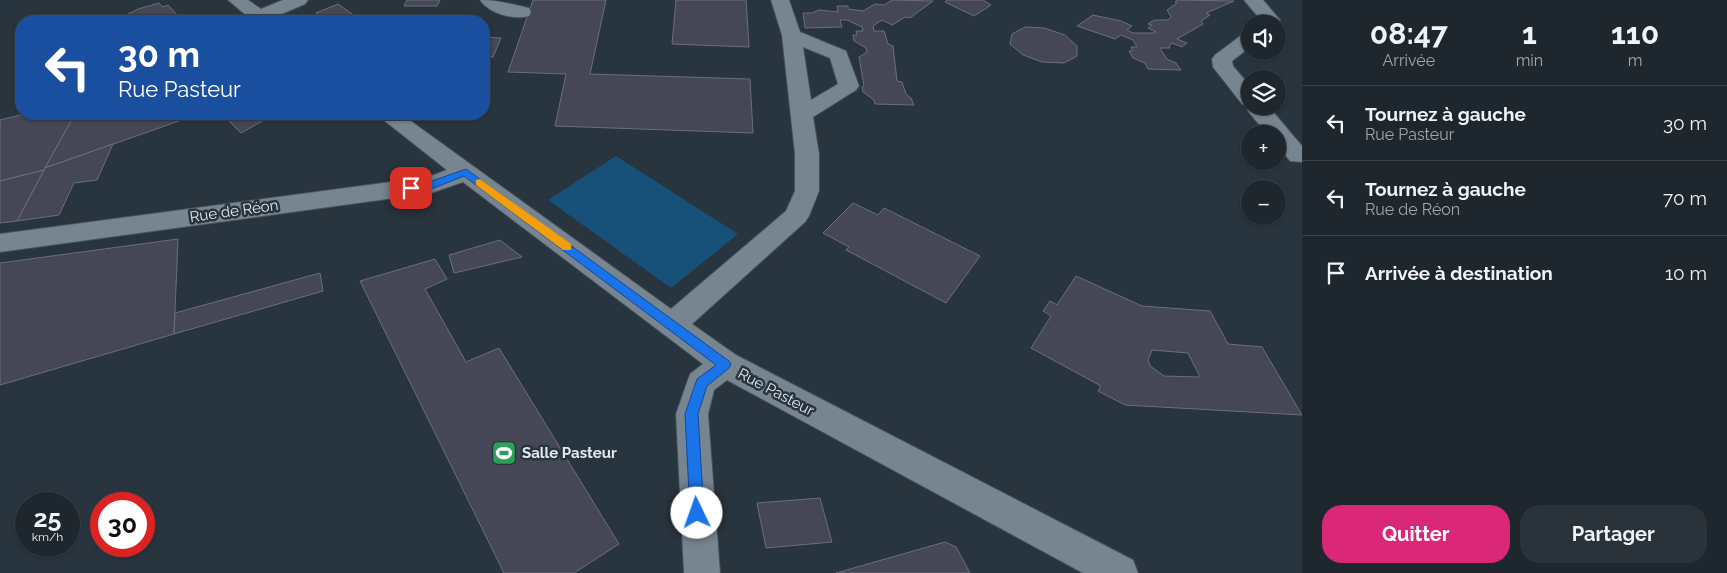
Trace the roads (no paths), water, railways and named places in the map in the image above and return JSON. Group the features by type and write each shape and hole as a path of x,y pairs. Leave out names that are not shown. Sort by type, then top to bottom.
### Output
{"street":[{"path":"237,0 256,15"},
{"path":"269,15 299,0"},
{"path":"489,0 502,9 522,12"},
{"path":"672,325 796,216 806,191 807,154 792,35 780,0"},
{"path":"1253,0 1266,15"},
{"path":"792,35 839,55 849,86 802,115"},
{"path":"1241,45 1222,59 1223,67 1241,88"},
{"path":"1264,115 1298,156"},
{"name":"Rue Pasteur","path":"395,120 725,364 1120,573"},
{"name":"Rue de Réon","path":"0,242 430,185 466,172"},
{"path":"702,573 692,414 701,383 725,364"}],"place":[{"name":"Salle Pasteur","path":"504,453"}]}
